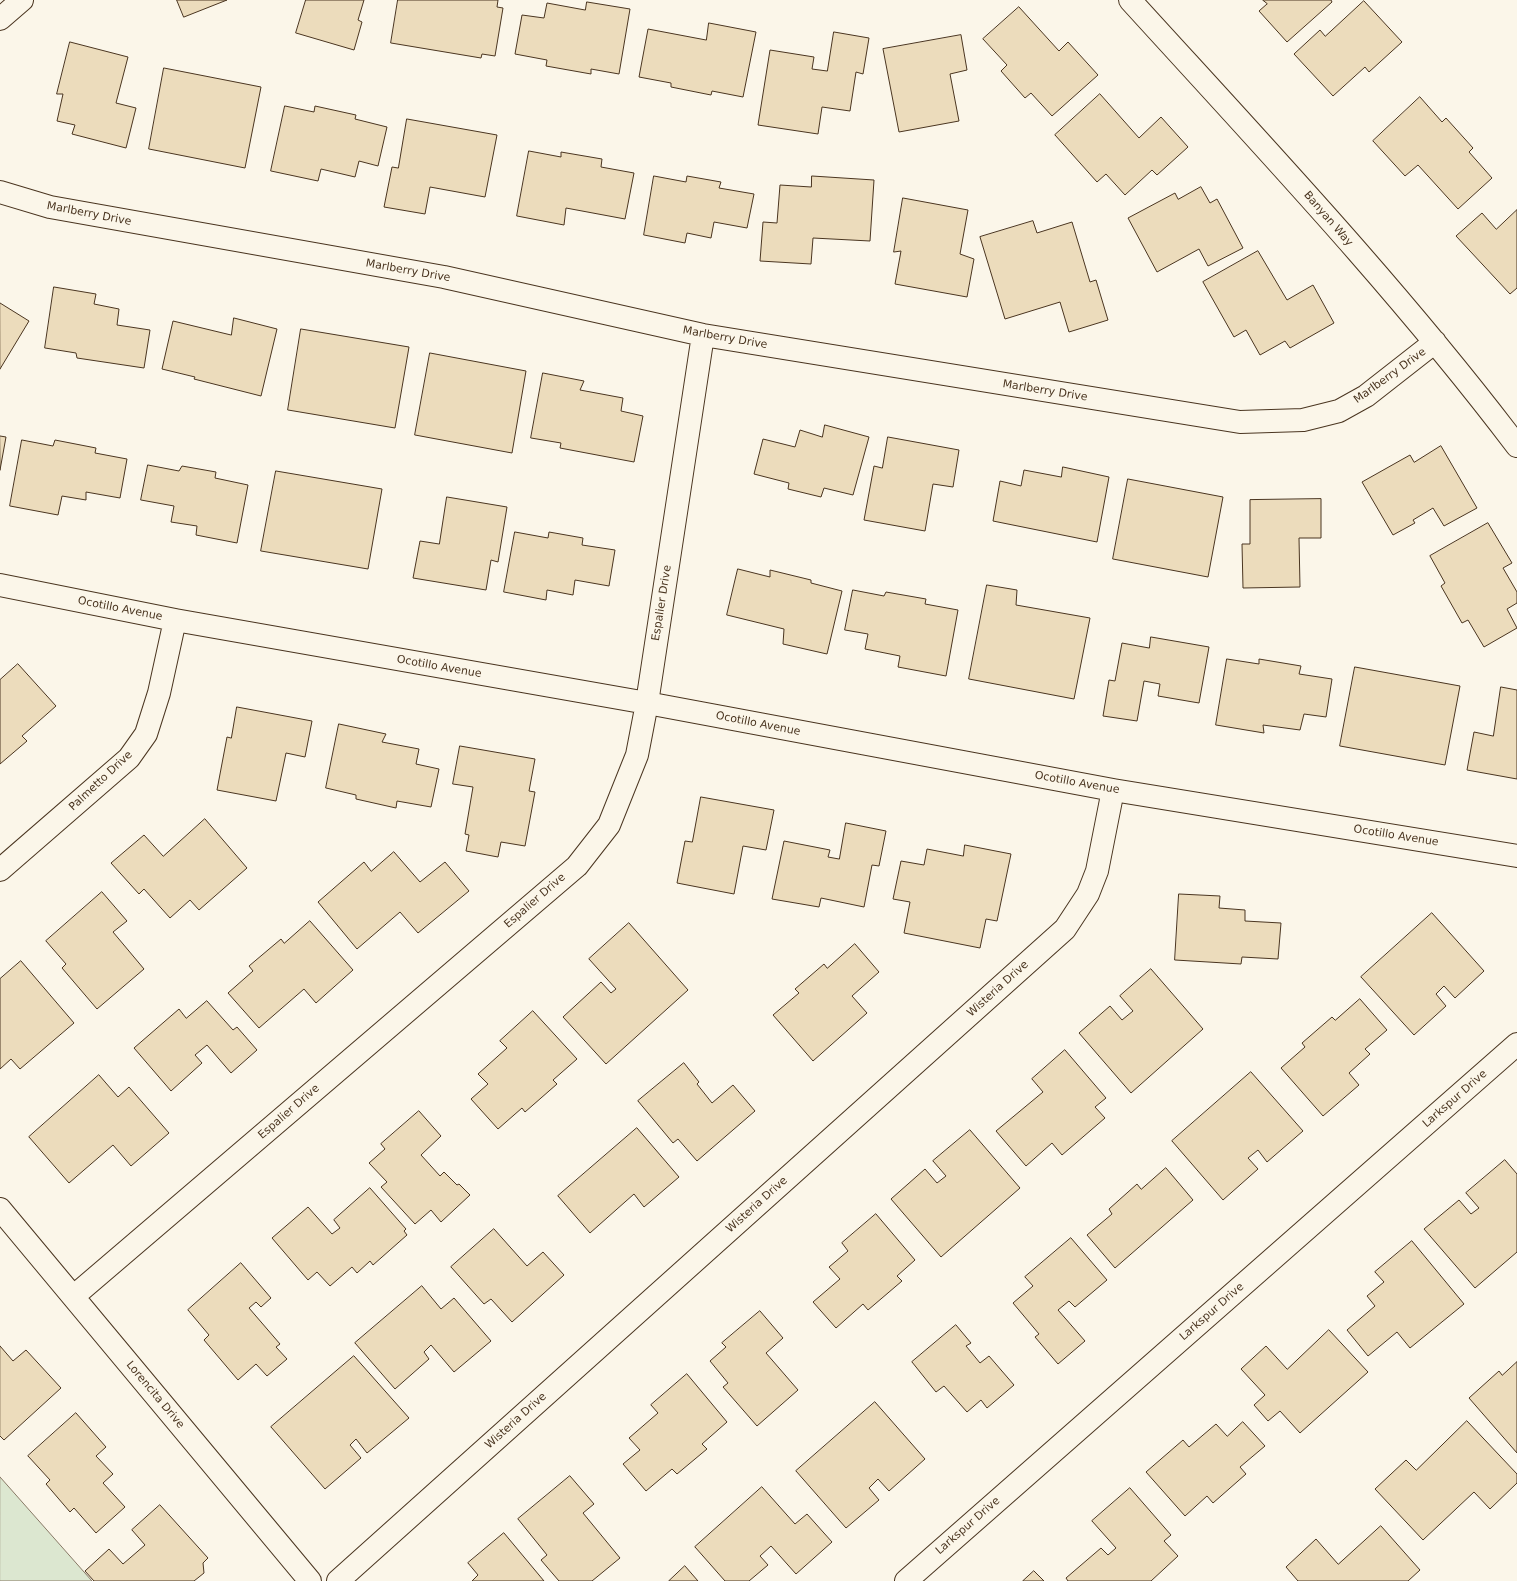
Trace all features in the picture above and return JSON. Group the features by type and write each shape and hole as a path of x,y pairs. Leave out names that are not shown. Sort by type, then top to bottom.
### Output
{"street":[{"path":"0,18 22,0"},
{"name":"Banyan Way","path":"1130,0 1282,166 1435,342 1517,446"},
{"name":"Marlberry Drive","path":"0,192 50,207 444,277 703,335 1240,422 1303,420 1339,411 1366,396 1435,342"},
{"name":"Espalier Drive","path":"74,1296 577,866 609,825 637,755 647,703 703,335"},
{"name":"Ocotillo Avenue","path":"0,585 175,620 647,703 1114,790 1517,856"},
{"name":"Palmetto Drive","path":"0,870 129,758 146,734 159,694 175,620"},
{"name":"Wisteria Drive","path":"338,1581 1065,929 1088,894 1097,871 1114,790"},
{"name":"Larkspur Drive","path":"906,1581 1517,1044"},
{"name":"Lorencita Drive","path":"0,1209 310,1581"}],"green space":[{"path":"0,1477 92,1581 0,1581"}],"building":[{"path":"177,0 227,0 184,17"},
{"path":"306,0 364,0 358,20 362,22 354,50 296,33"},
{"path":"398,0 498,0 497,7 503,8 495,56 482,54 481,58 391,43"},
{"path":"1263,0 1331,0 1332,2 1287,42 1259,11 1267,4"},
{"path":"1364,1 1402,42 1369,72 1365,67 1333,96 1294,54 1320,30 1325,36"},
{"path":"587,2 630,9 619,74 591,69 591,74 546,66 547,60 515,54 522,15 544,18 547,3 585,10"},
{"path":"1019,7 1059,51 1068,42 1098,75 1052,116 1031,93 1025,98 1001,71 1007,65 983,39"},
{"path":"709,23 756,32 743,97 712,91 711,95 671,87 671,83 639,77 648,29 706,40"},
{"path":"834,32 869,38 863,74 856,72 850,111 822,107 818,134 758,125 770,50 814,57 812,69 827,71"},
{"path":"961,35 967,70 950,74 959,121 899,132 883,49"},
{"path":"70,42 128,57 116,103 136,108 126,148 72,134 75,125 57,121 63,94 57,94"},
{"path":"164,68 261,87 245,168 149,149"},
{"path":"1100,94 1139,138 1161,117 1188,147 1157,175 1152,170 1125,195 1106,174 1097,182 1055,135"},
{"path":"1420,97 1442,122 1446,118 1473,148 1469,152 1492,178 1458,209 1418,165 1405,176 1373,141"},
{"path":"285,106 314,112 315,106 356,115 355,119 387,127 378,166 359,161 355,177 321,169 318,181 271,171"},
{"path":"407,119 497,135 485,197 430,187 425,214 384,207 392,167 398,168"},
{"path":"529,151 561,157 561,152 602,159 601,167 634,173 625,219 566,208 564,225 517,216"},
{"path":"654,176 686,182 687,176 721,182 719,188 754,194 747,228 714,222 711,238 687,233 685,243 644,235"},
{"path":"812,176 874,180 870,241 813,238 811,264 760,261 763,222 777,223 780,185 811,187"},
{"path":"1201,187 1210,203 1217,199 1243,248 1208,266 1199,249 1157,272 1128,218 1175,193 1178,199"},
{"path":"903,198 968,210 960,254 974,259 967,297 895,284 901,251 894,252"},
{"path":"1517,210 1517,288 1510,294 1456,236 1482,213 1496,229"},
{"path":"1033,221 1037,233 1072,222 1090,282 1096,280 1108,320 1069,332 1060,302 1005,319 980,237"},
{"path":"1258,251 1287,300 1313,285 1334,323 1290,348 1285,341 1260,355 1246,330 1234,337 1203,282"},
{"path":"54,287 96,294 94,304 119,309 117,325 150,330 144,368 77,358 76,353 45,348"},
{"path":"0,303 29,321 0,369"},
{"path":"234,318 277,329 261,396 194,379 195,377 162,369 173,321 231,335"},
{"path":"301,329 409,347 395,428 288,410"},
{"path":"430,353 526,371 512,453 415,435"},
{"path":"543,373 584,381 580,390 623,398 621,411 643,416 634,462 560,448 561,443 531,438"},
{"path":"825,425 869,437 853,495 824,488 821,497 788,489 789,483 754,474 763,439 795,447 800,430 822,437"},
{"path":"0,436 6,437 0,470"},
{"path":"888,437 959,450 953,487 933,484 925,531 864,520 874,466 882,468"},
{"path":"22,440 53,446 55,440 96,448 95,453 127,459 120,498 86,492 86,500 62,496 58,515 10,506"},
{"path":"1441,446 1477,508 1444,526 1433,508 1413,520 1415,523 1393,535 1362,482 1410,455 1414,462"},
{"path":"148,465 179,471 182,466 216,472 215,478 248,485 237,543 196,535 197,526 171,522 174,506 141,500"},
{"path":"1063,467 1109,477 1097,542 993,521 1000,481 1021,486 1024,470 1061,477"},
{"path":"276,471 382,489 368,569 261,551"},
{"path":"1128,479 1223,497 1208,577 1113,559"},
{"path":"447,497 507,507 498,562 491,560 486,590 413,578 420,541 439,544"},
{"path":"1321,499 1321,538 1299,538 1300,587 1243,588 1242,544 1250,544 1250,500"},
{"path":"1488,523 1512,563 1503,568 1517,592 1517,603 1507,609 1517,628 1484,647 1468,620 1462,623 1441,586 1445,583 1430,556"},
{"path":"515,532 548,538 549,532 583,538 582,545 615,550 609,586 575,580 573,595 547,590 546,600 504,592"},
{"path":"738,569 770,577 770,570 811,580 811,583 842,591 827,654 783,644 784,629 727,615"},
{"path":"987,585 1017,590 1016,605 1090,618 1074,699 969,679"},
{"path":"853,590 884,596 886,592 926,599 925,604 958,610 946,676 898,667 900,656 865,649 868,634 845,630"},
{"path":"1151,637 1209,647 1199,703 1158,696 1160,684 1144,681 1137,721 1103,716 1109,680 1115,681 1122,643 1149,648"},
{"path":"1227,659 1259,664 1259,659 1301,666 1299,674 1332,679 1326,717 1304,714 1300,730 1263,725 1264,733 1216,725"},
{"path":"18,664 56,706 22,736 27,741 0,764 0,680"},
{"path":"1355,667 1460,686 1445,765 1340,746"},
{"path":"1501,687 1517,690 1517,779 1467,770 1474,732 1493,736"},
{"path":"237,707 312,721 305,757 286,753 276,801 217,790 227,737 231,738"},
{"path":"339,724 386,734 382,742 419,749 416,764 439,769 431,807 397,801 396,808 356,799 356,795 326,788"},
{"path":"460,746 535,759 529,791 535,792 525,846 501,842 498,857 466,851 469,835 465,834 473,787 453,784"},
{"path":"701,797 774,810 766,850 743,846 734,894 677,883 685,841 692,842"},
{"path":"205,819 247,868 199,910 190,900 170,918 144,889 139,894 111,863 144,835 163,856"},
{"path":"846,823 886,831 879,866 872,865 864,907 821,898 819,907 772,899 784,841 830,850 828,857 839,859"},
{"path":"965,845 1011,854 997,921 986,919 980,948 904,933 910,902 893,899 901,861 924,865 927,849 963,856"},
{"path":"394,852 420,882 445,862 469,891 418,933 400,912 357,949 318,902 364,862 371,871"},
{"path":"102,892 127,921 113,932 144,969 97,1009 62,968 66,964 46,941"},
{"path":"1179,894 1220,896 1219,908 1245,910 1245,921 1281,923 1278,959 1242,957 1241,964 1175,960"},
{"path":"1432,913 1484,971 1455,998 1444,986 1436,994 1446,1006 1414,1035 1361,977"},
{"path":"310,921 353,970 316,1003 304,989 259,1028 228,993 253,971 249,966 281,939 284,943"},
{"path":"629,923 688,990 606,1064 563,1017 601,982 611,993 616,989 589,959"},
{"path":"855,944 879,972 852,996 867,1013 813,1061 773,1015 799,993 795,989 824,964 827,968"},
{"path":"21,961 74,1023 20,1069 11,1059 0,1069 0,979"},
{"path":"1151,969 1203,1029 1131,1093 1079,1033 1110,1006 1122,1020 1133,1011 1120,996"},
{"path":"1360,999 1387,1030 1365,1049 1370,1054 1349,1073 1359,1085 1323,1116 1281,1068 1305,1047 1302,1043 1332,1017 1335,1020"},
{"path":"207,1001 233,1030 237,1027 257,1050 231,1073 207,1045 195,1055 202,1063 171,1091 134,1048 179,1009 186,1018"},
{"path":"533,1011 577,1059 553,1080 557,1084 525,1112 522,1108 498,1129 471,1099 488,1084 478,1074 507,1048 500,1041"},
{"path":"1065,1050 1106,1098 1095,1107 1105,1118 1062,1155 1052,1143 1026,1166 996,1131 1043,1092 1032,1079"},
{"path":"684,1063 699,1082 697,1084 712,1103 733,1085 755,1111 697,1161 678,1139 673,1143 638,1101"},
{"path":"1251,1072 1303,1131 1267,1162 1258,1150 1248,1158 1258,1169 1223,1200 1172,1141"},
{"path":"99,1075 118,1097 129,1087 169,1133 131,1166 113,1145 69,1183 29,1137"},
{"path":"419,1111 441,1136 421,1155 440,1176 444,1172 470,1195 441,1222 431,1210 415,1224 381,1187 387,1182 369,1163 385,1149 381,1144"},
{"path":"637,1128 679,1177 644,1207 634,1194 590,1233 558,1196"},
{"path":"970,1130 1020,1188 941,1257 891,1199 925,1169 937,1183 946,1176 933,1161"},
{"path":"1505,1160 1517,1174 1517,1252 1475,1288 1424,1229 1459,1200 1471,1214 1479,1208 1466,1193"},
{"path":"1166,1168 1193,1200 1115,1268 1087,1235 1112,1214 1109,1209 1137,1184 1141,1189"},
{"path":"370,1188 406,1229 404,1231 407,1235 373,1265 370,1261 357,1273 352,1267 330,1286 317,1272 308,1280 272,1238 308,1207 332,1234 340,1228 334,1220"},
{"path":"876,1214 915,1260 897,1276 902,1281 868,1310 863,1304 836,1328 813,1302 840,1279 829,1267 848,1251 842,1243"},
{"path":"494,1229 527,1266 543,1252 564,1275 512,1322 491,1299 484,1304 451,1267"},
{"path":"1071,1238 1107,1280 1075,1307 1069,1301 1058,1310 1085,1341 1058,1364 1035,1337 1039,1334 1013,1303 1033,1286 1025,1277"},
{"path":"1412,1241 1464,1304 1410,1348 1397,1332 1368,1356 1347,1330 1375,1306 1367,1296 1384,1282 1375,1272"},
{"path":"241,1263 271,1298 261,1307 256,1302 249,1308 280,1344 276,1347 287,1359 267,1376 256,1364 238,1380 204,1340 209,1335 188,1310"},
{"path":"422,1286 441,1309 454,1298 491,1341 454,1372 431,1345 424,1352 429,1359 395,1389 355,1343"},
{"path":"760,1311 783,1338 766,1353 798,1390 757,1426 723,1387 728,1383 710,1361 726,1347 722,1343"},
{"path":"956,1325 971,1343 966,1346 980,1363 989,1356 1014,1385 987,1408 981,1400 967,1412 944,1386 936,1392 912,1362"},
{"path":"1329,1330 1368,1372 1300,1433 1280,1411 1268,1421 1254,1405 1265,1395 1241,1369 1266,1346 1287,1369"},
{"path":"0,1346 13,1361 26,1350 61,1388 4,1440 0,1436"},
{"path":"354,1356 409,1418 367,1453 356,1439 350,1445 361,1458 325,1489 271,1427"},
{"path":"1517,1362 1517,1453 1469,1398 1499,1371 1502,1375"},
{"path":"687,1374 727,1422 702,1444 707,1449 677,1474 672,1469 646,1491 623,1464 640,1450 629,1438 658,1413 651,1405"},
{"path":"875,1402 925,1459 889,1491 878,1479 869,1488 879,1500 846,1528 796,1471"},
{"path":"76,1413 106,1447 96,1456 113,1474 103,1483 125,1507 96,1533 74,1508 70,1512 46,1484 50,1480 28,1456"},
{"path":"1467,1421 1517,1474 1517,1483 1490,1509 1474,1492 1423,1540 1375,1489 1406,1460 1416,1470"},
{"path":"1243,1422 1265,1446 1240,1467 1246,1474 1213,1503 1207,1496 1185,1516 1146,1472 1183,1440 1189,1447 1216,1424 1227,1436"},
{"path":"570,1476 594,1504 583,1513 620,1558 592,1581 559,1581 541,1560 547,1555 518,1519"},
{"path":"762,1487 795,1524 807,1514 832,1542 796,1574 771,1546 760,1556 768,1565 749,1581 725,1581 695,1547"},
{"path":"1130,1488 1171,1535 1164,1541 1178,1556 1151,1581 1068,1581 1066,1578 1101,1548 1108,1555 1116,1548 1092,1521"},
{"path":"160,1505 208,1558 203,1563 204,1573 194,1581 94,1581 85,1571 109,1549 123,1564 145,1545 132,1530"},
{"path":"1381,1526 1420,1570 1408,1581 1298,1581 1286,1567 1316,1539 1338,1564"},
{"path":"504,1533 544,1581 472,1581 478,1575 468,1563"},
{"path":"685,1566 698,1581 669,1581"},
{"path":"1034,1571 1044,1581 1023,1581"}]}
